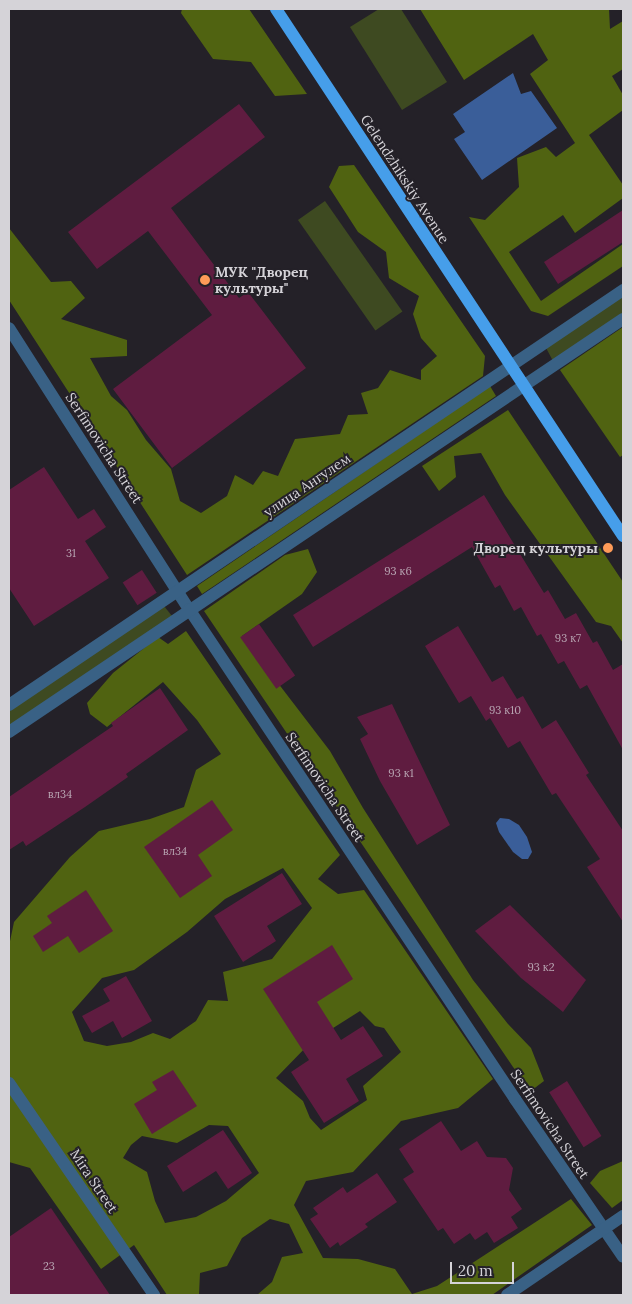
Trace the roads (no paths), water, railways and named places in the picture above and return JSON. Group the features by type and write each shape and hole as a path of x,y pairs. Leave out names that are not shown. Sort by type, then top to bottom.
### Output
{"main road":[{"name":"Gelendzhikskiy Avenue","path":"276,9 523,385"},
{"path":"523,385 623,536"}],"street":[{"name":"улица Ангулем","path":"9,705 509,365 623,290"},
{"path":"9,732 623,319"},
{"name":"Serfimovicha Street","path":"9,328 189,610 515,1099 623,1257"},
{"name":"Mira Street","path":"9,1083 154,1295"},
{"path":"507,1295 623,1216"}],"water":[{"path":"513,73 521,94 531,91 557,128 482,180 454,139 465,132 453,114"},
{"path":"500,818 509,819 519,825 527,837 532,852 528,859 522,859 513,852 499,832 496,823"}],"place":[{"name":"МУК \"Дворец культуры\"","path":"205,280"},
{"name":"Дворец культуры","path":"608,548"}]}
